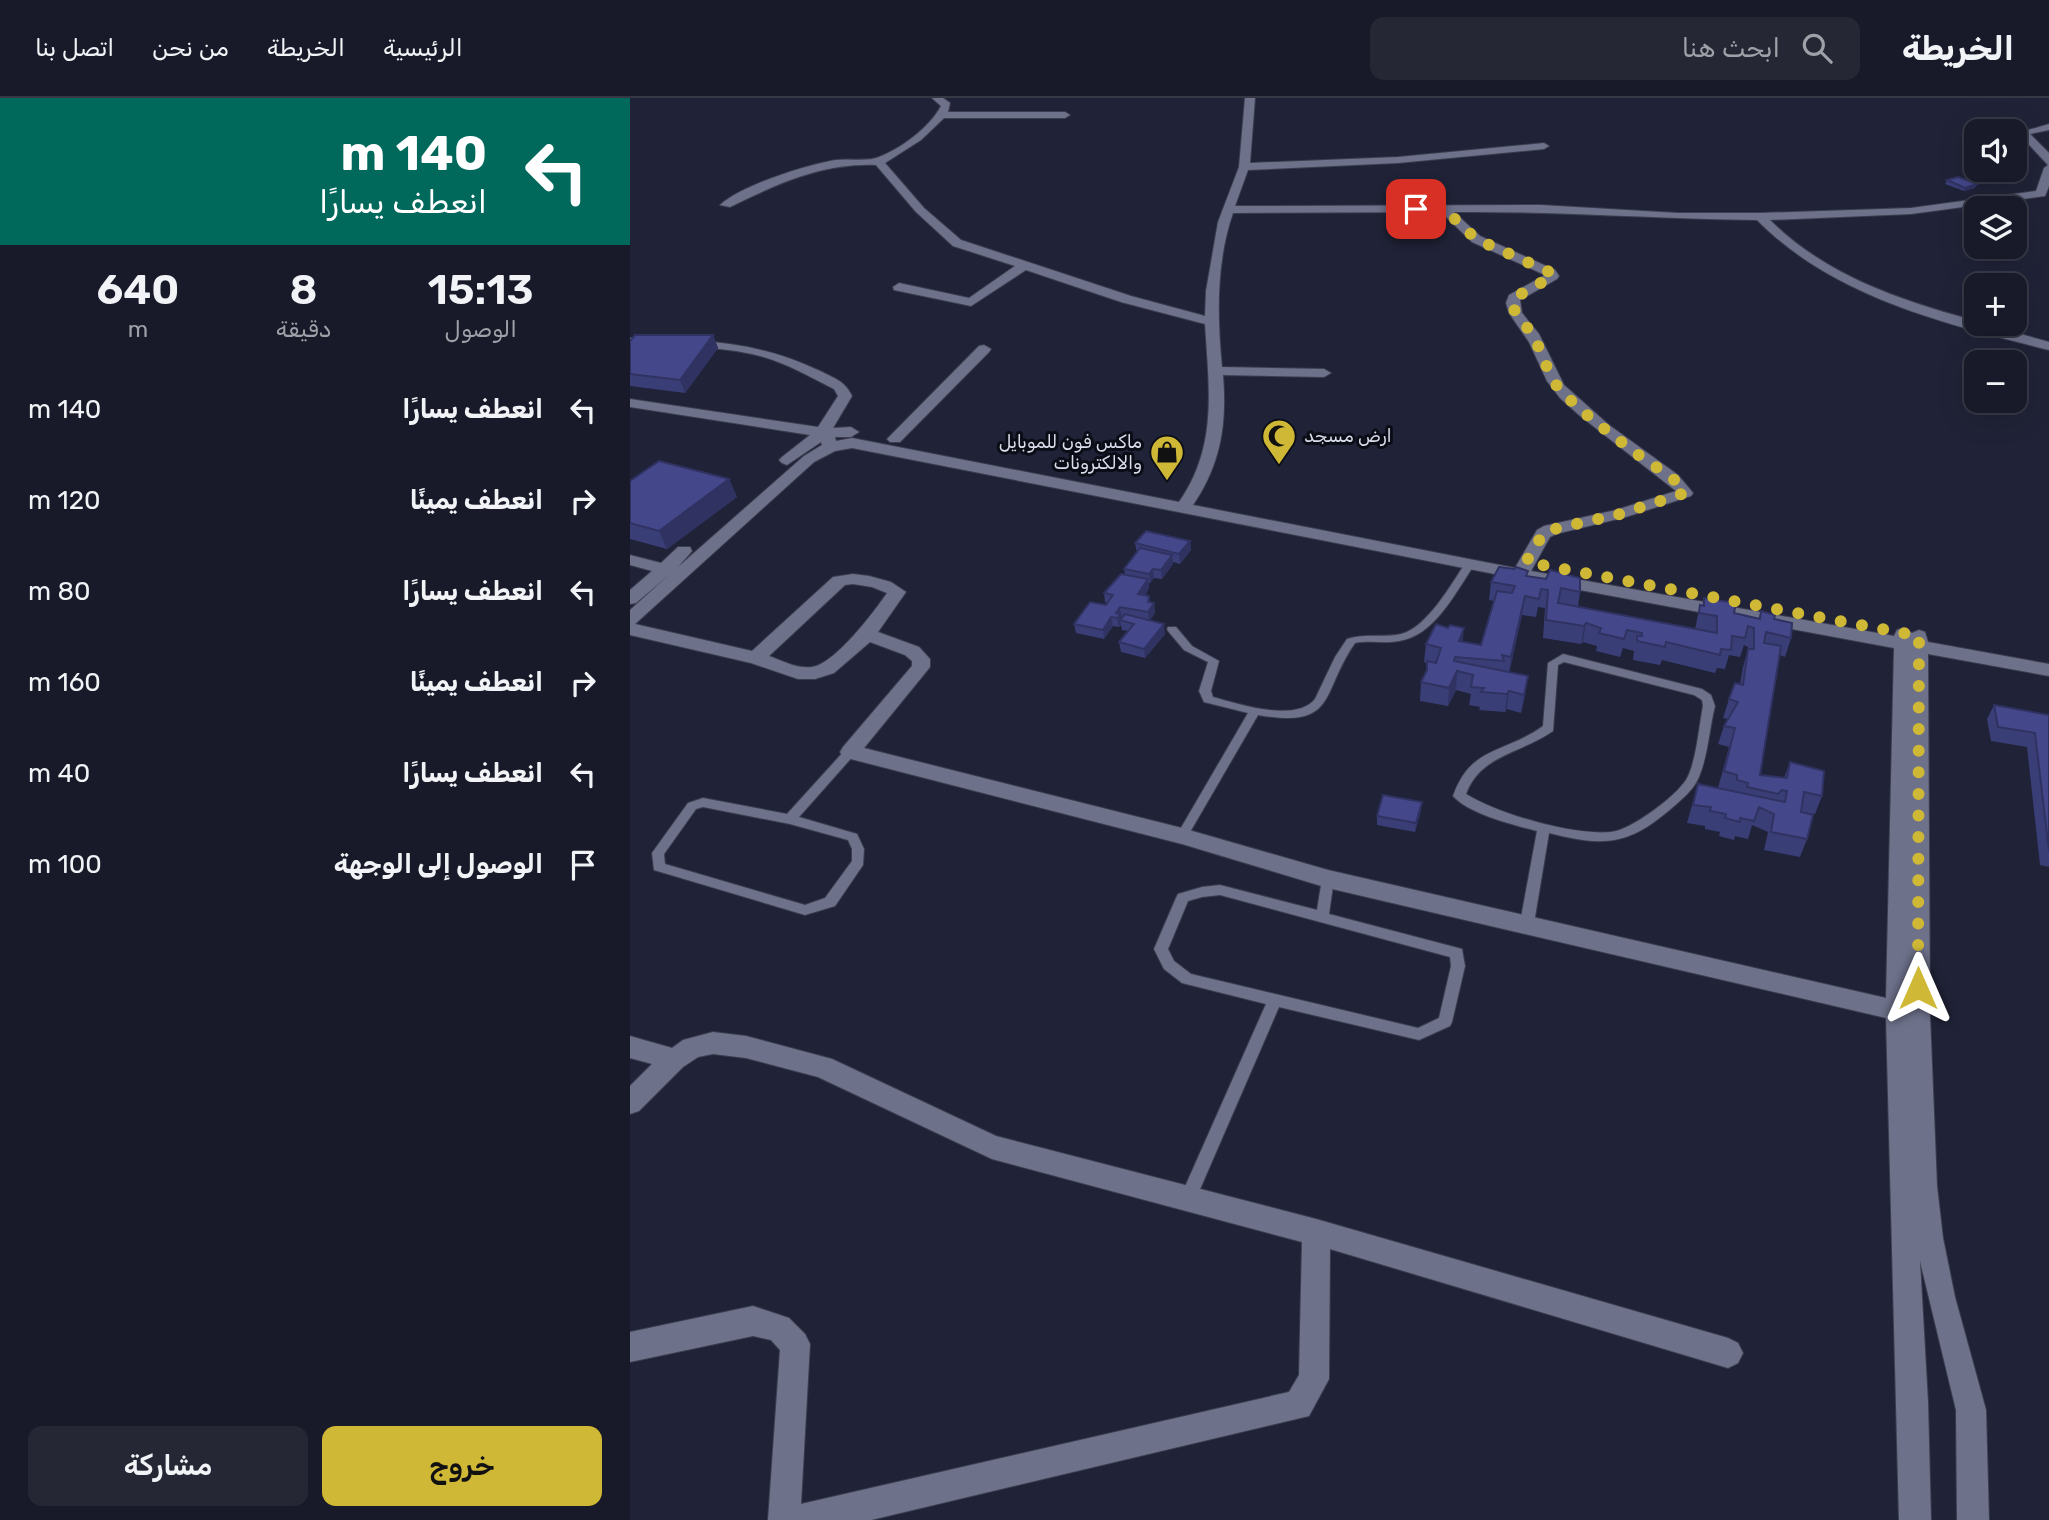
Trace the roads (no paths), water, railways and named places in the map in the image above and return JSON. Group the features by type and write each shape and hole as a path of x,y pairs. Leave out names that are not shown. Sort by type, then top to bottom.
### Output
{"street":[{"path":"726,205 786,176 818,166 842,162 879,162 928,129 946,105 937,98"},
{"path":"1188,500 1210,460 1215,441 1218,419 1211,322 1212,291 1217,256 1244,167 1250,98"},
{"path":"940,115 1065,115"},
{"path":"2049,127 2025,131 2023,134 2043,152 2049,162"},
{"path":"1244,167 1398,160 1544,146"},
{"path":"879,162 920,210 957,243 1126,299 1211,322"},
{"path":"1230,210 1574,208 1678,216 1760,218 1911,211 2045,195 2049,168"},
{"path":"1443,208 1476,239 1552,273 1553,276 1514,298 1512,302 1513,310 1537,343 1549,374 1563,393 1677,482 1685,493 1620,514 1550,530 1543,534 1523,568"},
{"path":"1760,218 1779,236 1855,286 1928,312 2049,345"},
{"path":"899,287 971,302 1025,265"},
{"path":"630,342 722,345 761,352 791,362 840,386 845,392 827,422 828,440"},
{"path":"895,439 984,349"},
{"path":"1215,371 1324,373"},
{"path":"630,403 901,451 996,472 1188,500 1470,564 1523,568"},
{"path":"630,599 673,571 809,459 828,440 847,431 1523,568 1911,639 2049,660"},
{"path":"630,560 673,571"},
{"path":"630,620 673,571"},
{"path":"630,629 756,658 799,673 815,673 827,669 867,634 897,592 880,585 844,579 756,658"},
{"path":"867,634 912,651 921,659 921,667 850,752 1182,836 1328,879 1908,1012"},
{"path":"1911,639 2049,670"},
{"path":"1911,639 1908,1012 1903,1211 1913,1402 1915,1520"},
{"path":"1908,1012 1929,1238 1970,1410 1973,1520"},
{"path":"630,1103 674,1059 692,1048 713,1043 746,1047 823,1067 992,1146 1316,1232 1728,1353"},
{"path":"630,1047 674,1059"},
{"path":"802,1520 1298,1405 1314,1379 1316,1232"},
{"path":"630,1347 753,1321 779,1328 795,1344 784,1520"}],"lane":[{"path":"1172,629 1188,648 1214,661 1205,691 1206,698 1255,711 1303,714 1312,709 1351,641 1358,638 1402,638 1419,632 1470,564"},
{"path":"1563,658 1698,692 1707,698 1709,706 1692,782 1648,820 1632,831 1611,837 1544,828 1470,805 1459,796 1462,780 1477,764 1539,737 1549,728 1553,663 1563,658"},
{"path":"1182,836 1255,711"},
{"path":"790,819 850,752"},
{"path":"703,802 790,819 853,837 858,849 858,862 830,902 819,907 805,910 659,867 658,853 696,804 703,802"},
{"path":"1527,923 1544,828"},
{"path":"1322,918 1328,879"},
{"path":"1220,890 1322,918 1457,953 1458,966 1445,1022 1419,1034 1187,979 1170,965 1161,949 1183,898 1202,892 1220,890"},
{"path":"1188,1198 1275,1000"}],"place":[{"name":"ارض مسجد","path":"1279,466"},
{"name":"ماكس فون للموبايل والالكترونات","path":"1167,482"}]}
